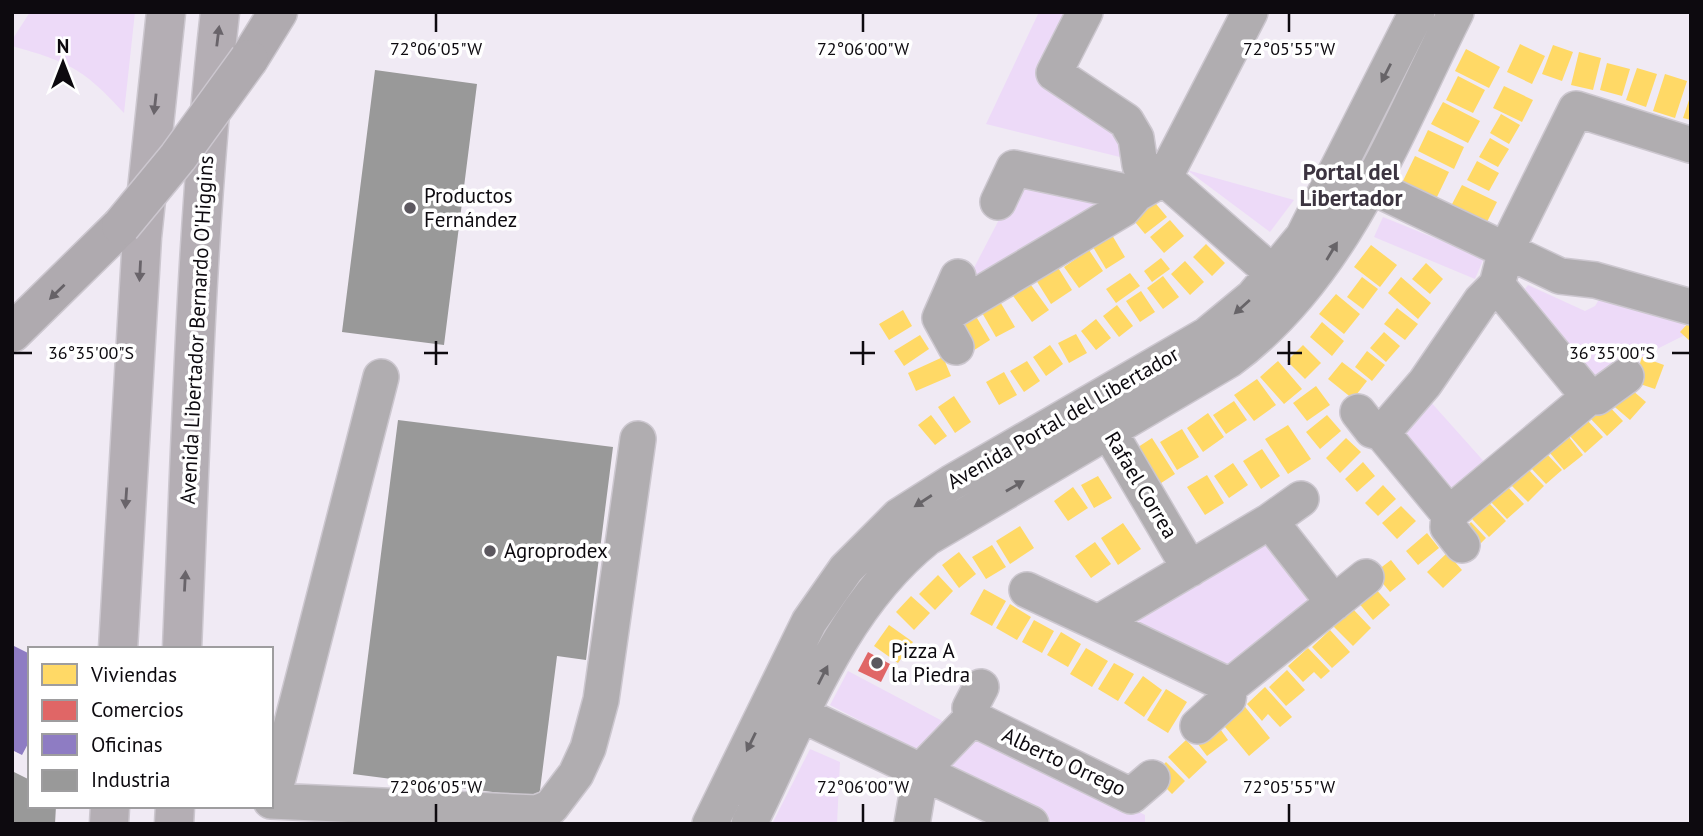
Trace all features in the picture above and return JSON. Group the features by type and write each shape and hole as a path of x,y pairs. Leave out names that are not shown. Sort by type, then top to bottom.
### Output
{"highway":[{"path":"12,333 121,226 178,157 250,59 278,12"}],"main road":[{"path":"118,647 142,237 166,12"},
{"name":"Avenida Libertador Bernardo O'Higgins","path":"182,647 200,243 207,130 220,12"}],"street":[{"path":"1085,12 1054,72 1126,121 1136,138 1140,165 1150,186 1287,286"},
{"path":"958,278 948,332 1123,209 1150,186 1250,12"},
{"name":"Avenida Portal del Libertador","path":"1287,286 1303,237 1417,12"},
{"name":"Avenida Portal del Libertador","path":"749,824 853,617 882,578 904,556 1100,416 1253,297 1287,286 1331,253 1369,185 1456,12"},
{"path":"1626,376 1597,397 1589,397 1456,530 1370,422 1425,383 1497,285 1506,250 1565,104 1691,145"},
{"path":"998,202 1014,168 1150,186"},
{"path":"1336,170 1560,276 1595,280 1691,307"},
{"path":"1497,285 1589,397"},
{"path":"273,793 381,377"},
{"name":"Avenida Portal del Libertador","path":"710,824 809,622 826,595 883,530 951,483 1100,416"},
{"name":"Rafael Correa","path":"1100,416 1190,569"},
{"path":"273,801 537,813 551,807 576,774 588,748 601,700 638,439"},
{"path":"1098,623 1270,521 1301,499"},
{"path":"1270,521 1334,603"},
{"path":"1198,726 1228,699 1230,686 1366,577"},
{"path":"1027,590 1230,686"},
{"path":"771,700 1031,824"},
{"name":"Alberto Orrego","path":"921,771 977,703 1131,796 1152,778"},
{"path":"912,824 921,771"}],"shaded area":[{"path":"30,12 135,12 124,113 98,86 74,69 48,57 12,46 12,40"},
{"path":"1039,12 1071,12 1040,76 1114,126 1124,158 986,124"},
{"path":"1187,170 1294,200 1270,232"},
{"path":"1019,181 1118,197 962,291"},
{"path":"1383,217 1484,258 1475,279 1374,237"},
{"path":"1528,285 1585,311 1595,306 1603,293 1679,315 1689,333 1643,356 1596,389 1521,294"},
{"path":"1429,400 1488,466 1452,498 1397,432"},
{"path":"1266,534 1321,602 1229,675 1124,623"},
{"path":"848,671 950,725 918,751 830,705"},
{"path":"978,731 1145,815 1145,822 1150,824 1048,824 942,768"},
{"path":"810,749 840,762 837,824 772,824"}],"building: Viviendas":[{"path":"1520,44 1545,56 1532,84 1507,72"},
{"path":"1553,45 1573,52 1562,81 1542,74"},
{"path":"1466,49 1500,67 1489,88 1455,71"},
{"path":"1579,52 1601,58 1593,90 1571,85"},
{"path":"1607,63 1630,69 1622,96 1600,90"},
{"path":"1637,68 1657,74 1646,107 1626,100"},
{"path":"1665,74 1687,81 1675,118 1653,111"},
{"path":"1458,76 1485,90 1473,113 1446,100"},
{"path":"1504,86 1533,100 1522,122 1493,108"},
{"path":"1691,94 1691,120 1683,118"},
{"path":"1443,102 1480,121 1468,143 1431,124"},
{"path":"1501,114 1520,125 1509,144 1490,133"},
{"path":"1428,130 1464,147 1454,169 1418,151"},
{"path":"1490,138 1509,149 1498,167 1479,157"},
{"path":"1415,156 1449,172 1436,199 1402,183"},
{"path":"1477,161 1499,173 1489,191 1467,180"},
{"path":"1462,185 1497,202 1486,224 1451,206"},
{"path":"1152,199 1167,217 1145,234 1130,216"},
{"path":"1170,220 1184,236 1164,253 1150,237"},
{"path":"1112,235 1125,257 1106,269 1093,247"},
{"path":"1206,244 1225,263 1212,276 1193,257"},
{"path":"1371,245 1397,265 1380,287 1354,267"},
{"path":"1089,250 1103,271 1079,288 1064,267"},
{"path":"1161,258 1170,269 1152,282 1144,271"},
{"path":"1185,261 1204,282 1190,295 1171,274"},
{"path":"1426,263 1443,279 1430,294 1412,279"},
{"path":"1057,266 1072,290 1051,304 1036,280"},
{"path":"1130,273 1140,286 1116,303 1106,289"},
{"path":"1163,276 1179,297 1163,309 1147,288"},
{"path":"1362,277 1378,289 1363,309 1347,297"},
{"path":"1401,277 1431,303 1418,319 1388,293"},
{"path":"1028,281 1049,310 1032,322 1011,293"},
{"path":"1141,291 1155,312 1140,322 1126,301"},
{"path":"1336,294 1360,314 1344,334 1319,314"},
{"path":"999,300 1015,327 996,337 981,311"},
{"path":"1117,305 1133,326 1119,337 1103,316"},
{"path":"1397,308 1418,324 1405,340 1384,324"},
{"path":"903,310 912,326 889,340 879,324"},
{"path":"974,313 990,340 968,354 951,327"},
{"path":"1096,319 1111,338 1096,350 1081,331"},
{"path":"1691,320 1691,342 1680,332"},
{"path":"1322,322 1344,341 1332,356 1310,337"},
{"path":"1384,332 1400,346 1386,362 1370,348"},
{"path":"1076,334 1087,353 1069,363 1058,343"},
{"path":"920,335 929,349 904,366 894,351"},
{"path":"1050,345 1063,364 1046,376 1033,357"},
{"path":"1303,345 1321,363 1305,379 1287,361"},
{"path":"1367,351 1385,365 1372,381 1355,367"},
{"path":"943,357 951,376 916,391 908,373"},
{"path":"1642,357 1664,365 1655,389 1634,382"},
{"path":"1027,361 1040,381 1024,392 1010,371"},
{"path":"1278,361 1302,389 1284,404 1260,377"},
{"path":"1342,362 1367,381 1353,399 1328,379"},
{"path":"1004,372 1017,395 999,405 986,382"},
{"path":"1257,379 1276,405 1254,421 1234,395"},
{"path":"1625,384 1646,402 1630,420 1609,402"},
{"path":"1316,386 1330,405 1307,421 1293,403"},
{"path":"954,396 971,422 955,433 938,407"},
{"path":"1234,401 1247,420 1226,434 1213,415"},
{"path":"1606,403 1623,421 1607,436 1590,418"},
{"path":"1208,413 1224,437 1203,452 1187,428"},
{"path":"931,415 947,436 935,445 918,425"},
{"path":"1327,415 1341,431 1320,449 1306,432"},
{"path":"1587,420 1603,437 1585,453 1569,435"},
{"path":"1288,425 1311,459 1288,474 1265,439"},
{"path":"1182,429 1199,457 1177,470 1160,442"},
{"path":"1569,437 1583,455 1564,470 1550,453"},
{"path":"1152,438 1175,474 1155,487 1132,451"},
{"path":"1346,438 1361,452 1340,473 1326,458"},
{"path":"1262,449 1280,476 1261,489 1243,461"},
{"path":"1546,453 1562,470 1546,484 1530,467"},
{"path":"1363,462 1375,476 1357,492 1345,479"},
{"path":"1233,463 1248,485 1229,498 1214,476"},
{"path":"1528,469 1544,486 1528,502 1511,485"},
{"path":"1207,475 1224,503 1205,515 1187,487"},
{"path":"1098,476 1112,498 1094,508 1081,485"},
{"path":"1383,485 1396,499 1378,516 1365,503"},
{"path":"1507,486 1524,504 1507,519 1490,501"},
{"path":"1073,487 1088,508 1068,521 1054,501"},
{"path":"1489,503 1506,521 1489,537 1472,519"},
{"path":"1401,506 1416,521 1397,539 1382,523"},
{"path":"1471,522 1486,538 1473,551 1458,535"},
{"path":"1123,523 1141,549 1118,565 1101,538"},
{"path":"1020,526 1034,548 1010,564 996,541"},
{"path":"1427,533 1439,548 1418,565 1406,551"},
{"path":"1095,542 1111,564 1091,578 1075,556"},
{"path":"992,545 1006,567 986,579 972,557"},
{"path":"959,552 976,574 959,588 942,565"},
{"path":"1447,553 1462,570 1443,588 1427,572"},
{"path":"1391,560 1406,579 1390,592 1374,573"},
{"path":"938,575 953,591 935,610 919,594"},
{"path":"1374,587 1390,605 1373,620 1357,601"},
{"path":"984,589 1006,601 992,626 970,614"},
{"path":"911,596 930,613 914,630 896,612"},
{"path":"1010,604 1031,617 1017,640 996,628"},
{"path":"1352,608 1371,628 1353,646 1333,626"},
{"path":"1034,620 1054,631 1042,653 1022,642"},
{"path":"889,625 913,642 898,663 874,646"},
{"path":"1330,630 1350,652 1332,668 1312,647"},
{"path":"1061,632 1081,644 1068,667 1047,655"},
{"path":"1086,648 1108,661 1092,687 1070,674"},
{"path":"1308,648 1330,671 1321,679 1314,672 1303,682 1288,666"},
{"path":"1114,663 1134,674 1118,701 1098,689"},
{"path":"1287,670 1305,690 1286,706 1269,687"},
{"path":"1143,676 1162,690 1144,717 1124,703"},
{"path":"1265,687 1292,717 1280,727 1268,714 1262,721 1247,704"},
{"path":"1166,689 1187,702 1168,733 1147,720"},
{"path":"1242,703 1270,738 1249,756 1220,721"},
{"path":"1213,719 1228,740 1207,756 1191,735"},
{"path":"1186,740 1207,762 1189,779 1168,757"},
{"path":"1166,762 1185,781 1172,794 1153,775"}],"building: Comercios":[{"path":"868,652 890,664 881,682 858,671"}],"building: Oficinas":[{"path":"12,645 28,653 28,744 22,755 12,750"}],"building: Industria":[{"name":"Productos Fernández","path":"375,70 477,84 444,345 342,332"},
{"name":"Agroprodex","path":"398,420 613,447 586,660 557,656 539,798 353,774"},
{"path":"12,771 28,779 28,808 56,808 55,824 12,824"}],"place":[{"name":"Productos Fernández","path":"410,208"},
{"name":"Agroprodex","path":"490,551"},
{"name":"Pizza A la Piedra","path":"877,663"}],"district":[{"name":"Portal del Libertador","path":"1351,185"}]}
